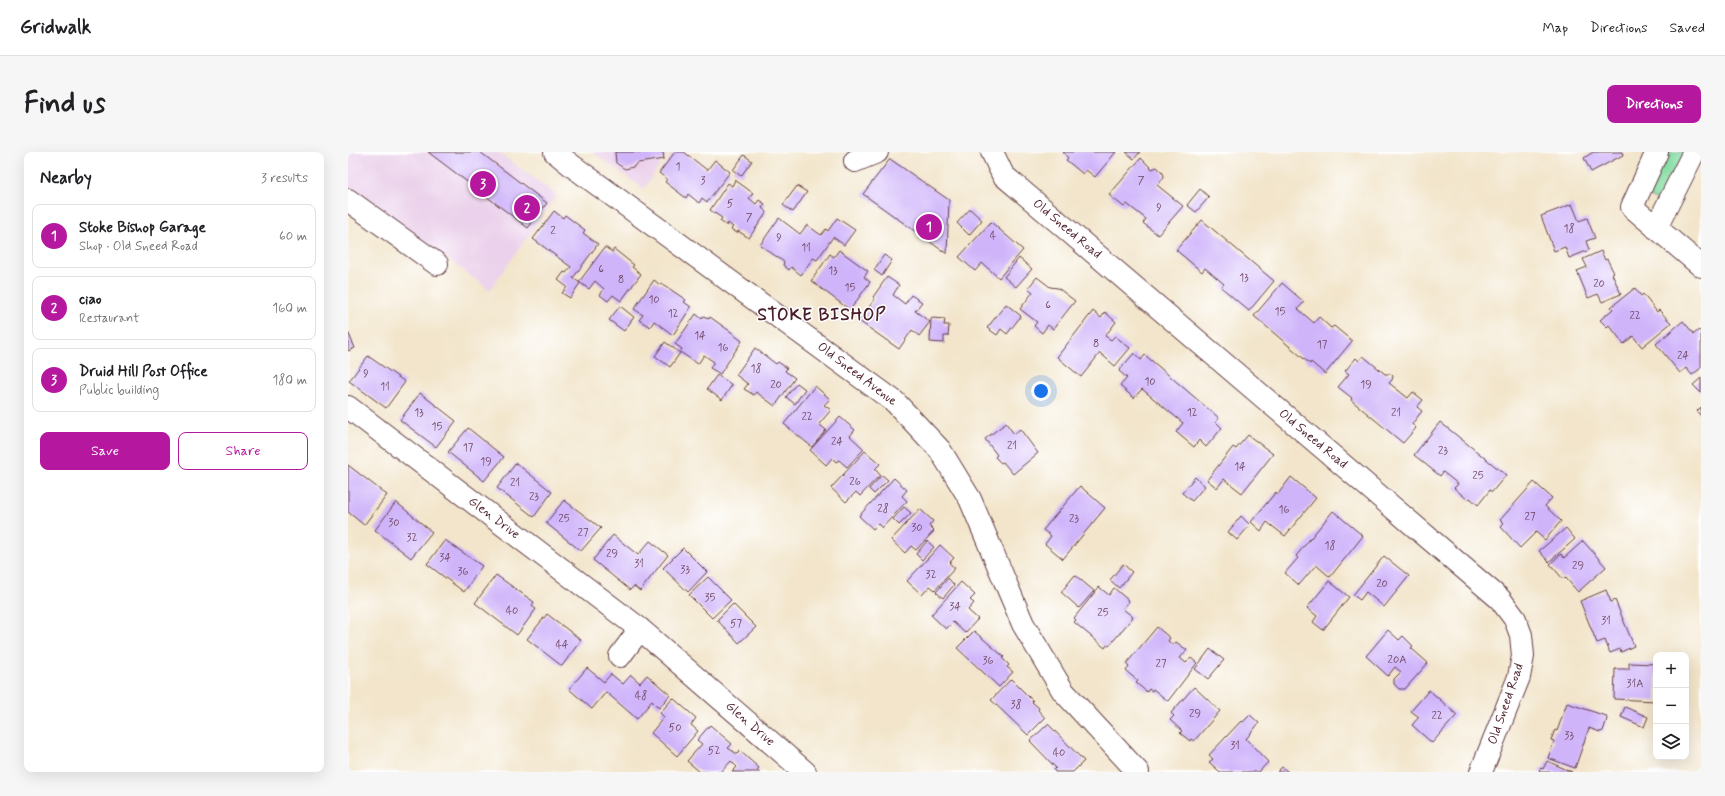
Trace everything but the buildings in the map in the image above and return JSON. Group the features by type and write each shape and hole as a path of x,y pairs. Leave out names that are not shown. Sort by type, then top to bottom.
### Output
{"street":[{"name":"Old Sneed Avenue","path":"555,152 577,170 895,402 940,450 970,499 1023,624 1063,691 1138,772"},
{"path":"855,161 877,152"},
{"name":"Old Sneed Road","path":"992,152 1003,175 1500,598 1515,619 1521,635 1523,656 1519,676 1481,772"},
{"path":"1657,152 1632,207 1701,266"},
{"path":"1656,228 1694,152"},
{"path":"348,200 437,264"},
{"name":"Glen Drive","path":"348,407 640,629 805,772"},
{"path":"620,656 640,629"}],"shaded area":[{"path":"348,152 498,152 557,195 490,290 348,186"},
{"path":"592,152 668,152 644,189"}],"green space":[{"path":"1667,152 1688,152 1661,201 1651,198 1649,191"}],"place":[{"name":"Druid Hill Post Office","path":"483,184"},
{"name":"ciao","path":"527,208"},
{"name":"Stoke Bishop Garage","path":"929,227"}],"district":[{"name":"STOKE BISHOP","path":"822,315"}]}
